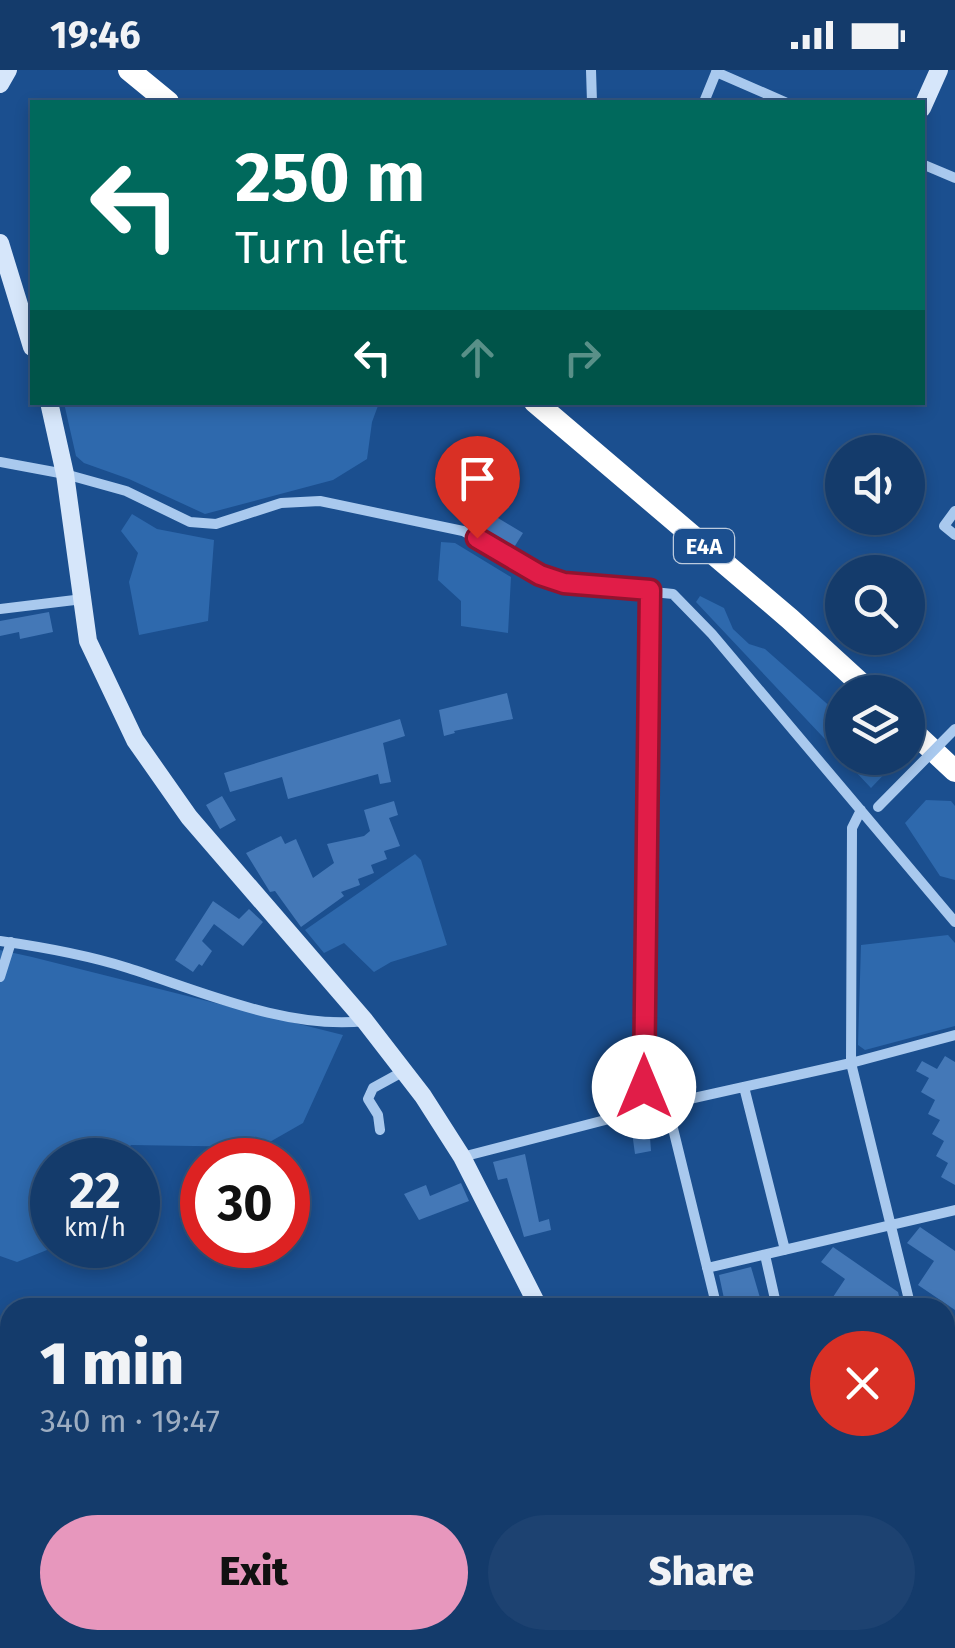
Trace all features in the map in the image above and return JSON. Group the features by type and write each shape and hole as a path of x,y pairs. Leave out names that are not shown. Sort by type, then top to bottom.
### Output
{"highway":[{"path":"129,70 166,100"},
{"name":"E4A","path":"539,405 851,675"},
{"path":"925,742 955,771"}],"street":[{"path":"0,84 8,70"},
{"path":"591,70 592,100"},
{"path":"925,101 939,70"},
{"path":"705,100 716,71 780,100"},
{"path":"925,165 955,178"},
{"path":"0,243 30,340"},
{"path":"50,405 65,474 88,640 135,740 190,817 404,1071 462,1157 534,1298"},
{"path":"0,462 126,491 190,522 216,524 281,503 320,501 363,508 462,531 540,575 564,583 673,594 712,634 955,922"},
{"path":"955,511 944,526 955,535"},
{"path":"643,1110 650,590"},
{"path":"0,609 82,598"},
{"path":"909,1298 851,1063 852,828 955,729"},
{"path":"0,976 5,941 126,967 224,1002 282,1014 349,1023 365,1021"},
{"path":"462,1157 955,1035"},
{"path":"380,1130 378,1116 368,1099 373,1088 404,1071"},
{"path":"744,1086 785,1250"},
{"path":"668,1104 714,1298"},
{"path":"707,1268 955,1210"},
{"path":"765,1255 776,1298"}],"shaded area":[{"path":"65,405 378,405 367,459 333,480 205,514 84,463 76,456"},
{"path":"132,514 157,529 214,540 208,621 139,635 129,582 138,553 121,531"},
{"path":"441,542 455,543 511,577 508,633 461,626 461,601 438,580"},
{"path":"700,596 724,608 733,629 749,644 765,649 825,702 825,739 696,602"},
{"path":"859,775 883,775 871,788"},
{"path":"926,800 951,801 955,806 955,880 940,876 905,823"},
{"path":"415,854 421,860 447,945 391,962 374,972 344,943 324,953 305,930"},
{"path":"948,935 955,943 955,1026 865,1050 858,1045 861,945"},
{"path":"0,950 343,1035 303,1123 277,1138 180,1138 180,1146 160,1145 160,1138 30,1138 30,1257 17,1262 0,1256"}],"building":[{"path":"493,515 523,533 513,549 483,531"},
{"path":"49,612 53,632 20,639 19,632 0,636 0,621"},
{"path":"507,693 513,719 444,736 439,710"},
{"path":"400,719 405,736 383,743 391,782 380,784 378,774 288,799 282,777 230,792 224,773"},
{"path":"222,796 236,820 220,829 206,805"},
{"path":"394,801 398,815 389,818 400,846 384,851 387,859 371,865 374,873 358,879 360,885 341,892 344,896 301,927 275,891 270,892 246,853 281,836 285,844 296,839 313,878 334,863 327,844 364,836 370,831 364,810"},
{"path":"213,901 239,919 249,909 263,922 243,946 214,924 202,941 212,951 193,972 175,960"},
{"path":"945,1056 955,1062 955,1185 941,1177 948,1163 936,1156 944,1141 932,1134 940,1120 928,1114 935,1100 921,1092 929,1078 916,1071 922,1061 937,1069"},
{"path":"662,1118 665,1134 650,1137 651,1151 635,1154 631,1125"},
{"path":"525,1154 539,1222 549,1219 551,1230 524,1237 507,1178 498,1180 493,1162"},
{"path":"461,1183 469,1201 419,1220 404,1194 426,1185 430,1196"},
{"path":"920,1227 955,1251 955,1298 937,1298 918,1285 934,1261 907,1243"},
{"path":"833,1247 899,1296 832,1298 845,1279 821,1262"},
{"path":"751,1267 760,1298 724,1298 719,1275"}],"route":[{"path":"477,538 540,575 564,583 650,590 644,1087"}]}
